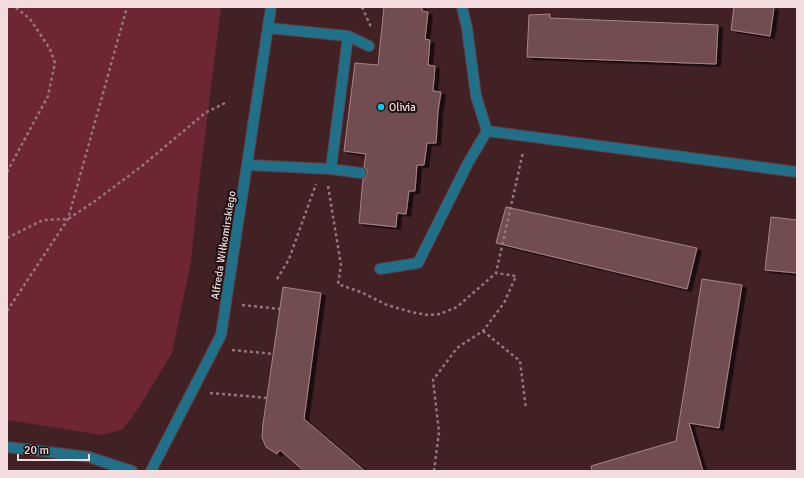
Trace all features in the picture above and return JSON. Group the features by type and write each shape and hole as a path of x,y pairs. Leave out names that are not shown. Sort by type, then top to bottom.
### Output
{"street":[{"name":"Alfreda Wiłkomirskiego","path":"150,471 220,335 271,7"},
{"path":"380,269 418,263 468,163 487,131 476,96 467,28 462,7"},
{"path":"268,28 348,36 369,46"},
{"path":"326,169 348,36"},
{"path":"487,131 797,172"},
{"path":"247,165 326,169 361,173"},
{"path":"7,447 89,457 132,471"}],"path":[{"path":"7,172 48,96 55,63 50,49 30,19 15,7"},
{"path":"7,311 68,219 127,7"},
{"path":"7,238 43,220 68,219 142,166 205,113 225,103"},
{"path":"434,471 439,432 433,380 457,348 484,332 504,303 516,276 496,273 522,157 525,135"},
{"path":"277,279 289,259 326,169"},
{"path":"226,303 280,309"},
{"path":"484,332 520,361 526,409"},
{"path":"213,349 274,354"},
{"path":"192,392 268,398"}],"shaded area":[{"path":"7,7 221,7 191,261 172,353 138,409 123,429 102,435 7,420"}],"building":[{"path":"384,7 422,7 422,11 428,12 425,39 430,40 428,65 435,66 433,91 441,92 436,143 427,143 424,165 417,165 415,191 409,191 406,214 397,213 396,227 359,223 363,179 366,177 367,173 367,170 364,167 366,154 344,151 355,63 378,65"},
{"path":"734,7 774,7 770,36 731,30"},
{"path":"550,14 550,18 718,25 716,64 527,57 529,15"},
{"path":"506,207 697,248 687,289 496,243"},
{"path":"771,217 797,220 797,273 765,270"},
{"path":"702,279 742,285 719,428 689,423 703,471 592,471 591,466 676,441"},
{"path":"283,287 321,293 304,419 365,471 304,471 280,450 277,454 266,447 262,437 263,424"}],"place":[{"name":"Olivia","path":"381,107"}]}
